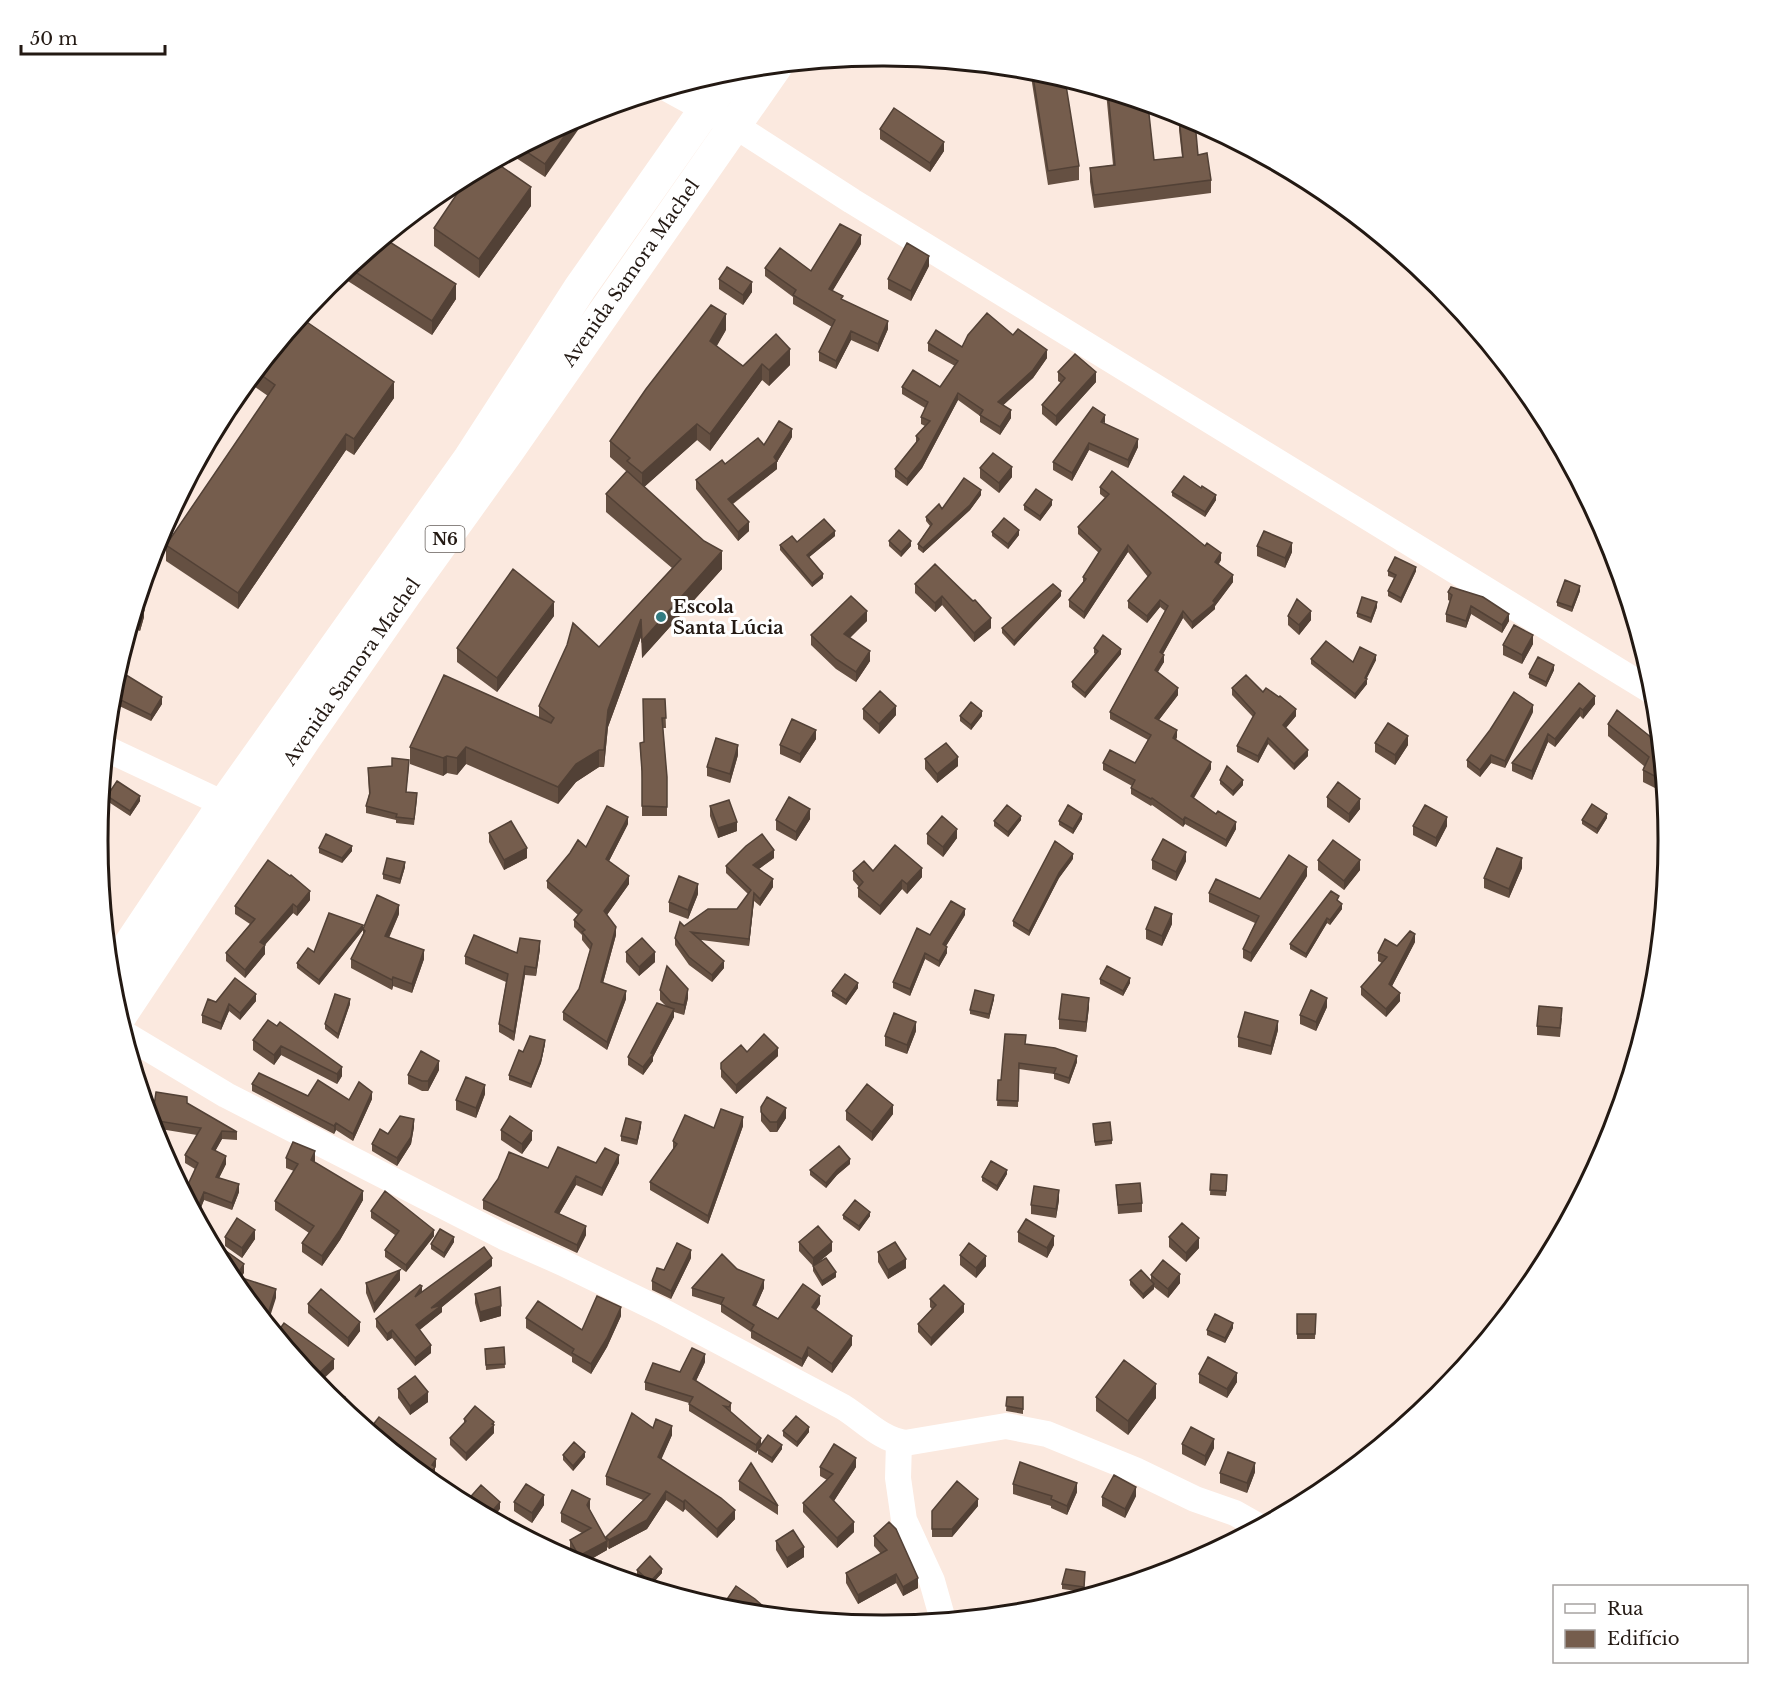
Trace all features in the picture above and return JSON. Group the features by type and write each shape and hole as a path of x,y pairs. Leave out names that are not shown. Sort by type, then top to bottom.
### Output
{"highway":[{"name":"Avenida Samora Machel","path":"127,1006 352,671 770,75"},
{"name":"Avenida Samora Machel","path":"118,962 224,804 470,458 580,288 724,83"}],"street":[{"path":"677,94 734,125 852,201 1642,685"},
{"path":"114,752 224,804"},
{"path":"135,1040 226,1095 504,1237 662,1311 843,1407 885,1437 905,1443 1006,1426 1047,1434 1136,1470 1195,1499 1235,1513 1250,1522"},
{"path":"899,1442 898,1478 904,1520 932,1581 941,1612"}],"building":[{"path":"1034,81 1066,88 1079,166 1048,171"},
{"path":"1109,100 1149,113 1154,160 1183,157 1180,125 1196,133 1198,155 1207,153 1211,180 1094,195 1090,168 1115,165"},
{"path":"894,108 944,142 930,163 880,129"},
{"path":"565,135 545,164 528,153"},
{"path":"502,167 531,187 479,259 434,228 456,195"},
{"path":"840,224 861,235 829,289 843,296 841,299 888,321 878,344 851,331 836,361 819,352 835,320 793,295 796,290 765,268 780,248 811,271"},
{"path":"391,243 456,284 432,321 356,273"},
{"path":"907,243 929,256 911,291 888,279"},
{"path":"727,267 752,282 743,295 719,279"},
{"path":"711,305 726,314 710,341 743,366 776,334 790,349 769,370 762,364 710,434 697,424 642,473 627,461 630,458 610,441 646,389"},
{"path":"987,313 1013,335 1018,329 1047,350 1033,370 998,402 1011,410 1000,427 980,415 983,410 958,393 922,460 907,479 895,469 919,439 916,436 930,421 921,417 928,402 902,387 913,370 940,387 958,361 928,343 936,330 962,347 968,335"},
{"path":"308,323 394,382 354,439 346,434 238,593 167,545 275,385 263,377"},
{"path":"1075,354 1096,372 1056,416 1042,405 1065,378 1058,372"},
{"path":"1093,407 1105,415 1101,422 1138,439 1128,460 1089,443 1072,473 1053,462"},
{"path":"779,421 792,429 774,457 777,461 728,499 749,522 738,532 696,480 722,460 725,464 758,438 764,445"},
{"path":"993,453 1012,467 999,483 980,468"},
{"path":"627,471 704,541 722,551 642,641 641,619 608,710 604,750 599,750 576,764 558,787 466,747 457,758 447,756 443,758 410,747 444,675 551,723 554,718 539,706 567,645 573,623 599,647 681,559 606,494"},
{"path":"1112,471 1205,546 1207,543 1221,553 1215,562 1233,575 1213,601 1215,603 1192,622 1183,611 1160,652 1164,655 1155,670 1178,688 1155,718 1177,730 1173,738 1211,762 1191,796 1216,814 1218,811 1236,822 1226,840 1185,817 1183,820 1152,798 1131,788 1135,780 1103,763 1110,750 1135,763 1151,735 1110,712 1168,606 1160,600 1147,616 1128,601 1151,573 1128,545 1084,612 1069,600 1086,579 1083,577 1101,549 1078,527 1109,494 1100,487"},
{"path":"1184,476 1216,495 1205,512 1172,492"},
{"path":"964,478 981,490 970,505 923,548 918,544 932,524 926,517 939,504 942,509"},
{"path":"1036,489 1052,500 1040,516 1024,505"},
{"path":"1004,518 1019,530 1008,544 992,532"},
{"path":"824,519 835,531 807,555 823,574 812,583 780,545 792,536 797,542"},
{"path":"899,530 911,541 901,552 889,541"},
{"path":"1264,531 1292,543 1285,558 1257,546"},
{"path":"1395,557 1416,567 1401,598 1388,591 1396,575 1388,571"},
{"path":"935,564 973,601 975,600 991,618 974,633 942,596 935,603 915,584"},
{"path":"513,569 554,602 497,678 457,648"},
{"path":"1565,580 1580,586 1572,607 1557,602"},
{"path":"1053,584 1061,591 1014,641 1002,628"},
{"path":"1451,587 1483,597 1509,614 1502,625 1471,606 1466,621 1446,614 1452,595 1448,592"},
{"path":"851,596 867,611 844,634 870,651 856,672 836,659 811,635"},
{"path":"1362,597 1377,602 1371,618 1357,613"},
{"path":"1297,599 1311,611 1299,625 1288,616"},
{"path":"1514,625 1533,635 1522,655 1503,645"},
{"path":"1103,635 1121,649 1085,693 1072,682 1098,651 1094,648"},
{"path":"1326,641 1353,662 1360,647 1376,655 1365,678 1367,679 1355,694 1311,659"},
{"path":"1538,657 1554,665 1546,682 1529,674"},
{"path":"126,675 162,697 151,715 121,700"},
{"path":"1246,675 1263,692 1266,688 1296,709 1283,725 1308,750 1294,764 1268,738 1258,756 1237,746 1255,713 1232,688"},
{"path":"1579,683 1595,696 1583,710 1580,708 1555,739 1548,734 1532,771 1512,763"},
{"path":"880,691 896,706 879,724 863,709"},
{"path":"1514,692 1533,705 1505,761 1491,755 1480,770 1467,760 1490,730"},
{"path":"643,699 665,699 666,718 662,718 667,807 642,806 640,743 644,742"},
{"path":"971,702 982,711 971,725 960,716"},
{"path":"1617,710 1651,737 1655,776 1643,770 1649,757 1608,724"},
{"path":"792,719 816,730 800,754 780,745"},
{"path":"1388,723 1408,736 1395,755 1375,743"},
{"path":"716,738 738,745 730,774 707,767"},
{"path":"946,743 958,757 937,774 925,759"},
{"path":"392,758 409,760 406,792 417,793 414,819 396,817 397,814 366,806 370,793 368,768 392,766"},
{"path":"1227,766 1243,780 1233,791 1220,780"},
{"path":"117,781 140,796 130,811 110,798 110,792"},
{"path":"1338,782 1360,799 1349,814 1327,797"},
{"path":"789,797 810,809 796,832 776,820"},
{"path":"729,800 737,822 718,828 710,806"},
{"path":"1592,804 1607,814 1597,829 1582,820"},
{"path":"1007,805 1021,816 1008,832 994,821"},
{"path":"1068,805 1082,814 1073,829 1059,821"},
{"path":"1425,805 1447,817 1436,838 1413,826"},
{"path":"607,806 628,817 606,859 629,876 604,911 616,927 601,982 626,991 607,1042 563,1012 579,989 592,944 582,932 585,930 574,920 582,910 547,881 578,840 586,847"},
{"path":"942,816 957,829 943,847 927,834"},
{"path":"511,821 527,848 504,860 489,833"},
{"path":"326,834 352,846 342,858 319,848"},
{"path":"762,834 774,850 753,865 773,879 760,899 754,893 749,939 691,932 724,961 712,975 689,957 675,938 680,922 684,926 708,909 737,909 751,890 726,866"},
{"path":"1163,839 1186,852 1176,872 1152,860"},
{"path":"1333,840 1360,860 1344,881 1318,860"},
{"path":"1055,841 1073,854 1059,873 1029,931 1013,921"},
{"path":"895,845 922,868 907,884 902,880 880,906 858,888 863,882 853,871 864,861 873,871"},
{"path":"1497,848 1522,858 1509,889 1484,878"},
{"path":"1289,855 1307,867 1251,953 1243,949 1259,916 1209,893 1216,879 1260,899"},
{"path":"387,858 405,862 400,879 383,874"},
{"path":"268,860 310,891 297,907 293,904 260,942 265,945 245,970 226,953 255,919 235,906"},
{"path":"679,876 698,884 688,910 669,902"},
{"path":"1331,891 1339,896 1337,900 1342,904 1330,920 1327,918 1306,954 1290,944"},
{"path":"377,895 399,905 385,936 424,950 412,984 393,977 392,980 351,959 365,931 363,929"},
{"path":"951,901 965,909 943,944 947,947 939,961 925,953 910,989 893,982 917,928 930,935"},
{"path":"1155,907 1172,914 1162,936 1146,929"},
{"path":"329,913 363,925 319,980 297,963 308,948 314,952"},
{"path":"1410,931 1415,934 1389,984 1400,993 1386,1009 1361,987 1387,957 1378,953 1385,939 1397,946"},
{"path":"474,935 517,953 520,938 540,941 536,968 525,966 514,1032 499,1024 508,974 465,956"},
{"path":"642,938 655,952 639,967 626,952"},
{"path":"667,966 688,989 684,1005 671,1002 660,990"},
{"path":"1107,966 1130,978 1123,991 1100,979"},
{"path":"845,974 858,983 846,1000 832,991"},
{"path":"235,978 256,994 240,1013 229,1004 221,1023 202,1015 208,999 216,1002"},
{"path":"975,990 994,995 989,1014 970,1010"},
{"path":"1311,990 1327,998 1316,1022 1300,1015"},
{"path":"335,994 350,999 338,1034 325,1024"},
{"path":"1062,994 1089,998 1086,1022 1059,1019"},
{"path":"657,1003 674,1009 651,1053 653,1054 643,1067 628,1057"},
{"path":"1539,1006 1562,1008 1560,1028 1537,1026"},
{"path":"1245,1012 1278,1021 1271,1046 1238,1037"},
{"path":"894,1013 916,1022 907,1045 885,1036"},
{"path":"268,1020 277,1026 280,1022 342,1067 337,1074 281,1046 274,1055 253,1040"},
{"path":"764,1034 778,1048 736,1085 721,1069 721,1063 741,1045 747,1052"},
{"path":"1005,1034 1026,1035 1025,1044 1055,1048 1077,1056 1069,1078 1054,1073 1056,1068 1019,1063 1018,1101 997,1100"},
{"path":"530,1036 545,1040 541,1059 531,1084 509,1075 519,1050 523,1052"},
{"path":"421,1051 439,1061 428,1081 408,1075"},
{"path":"259,1073 308,1096 318,1080 349,1100 359,1082 372,1092 353,1134 336,1123 334,1126 252,1084"},
{"path":"466,1077 485,1085 476,1108 456,1100"},
{"path":"867,1084 893,1105 872,1132 846,1111"},
{"path":"156,1092 187,1097 187,1103 237,1132 222,1131 212,1149 226,1156 216,1177 239,1184 232,1203 204,1192 199,1204 188,1184 198,1163 185,1155 201,1128 162,1122 155,1102"},
{"path":"767,1097 786,1108 777,1122 770,1122 761,1112 761,1107"},
{"path":"721,1109 743,1117 708,1216 650,1182 677,1144 673,1141 685,1115 714,1128"},
{"path":"400,1116 414,1119 411,1137 397,1158 372,1144 380,1129 388,1134"},
{"path":"510,1116 532,1131 522,1144 501,1130"},
{"path":"626,1118 641,1122 637,1140 621,1136"},
{"path":"1110,1122 1112,1140 1095,1142 1093,1124"},
{"path":"293,1142 315,1151 311,1160 363,1191 322,1256 302,1243 314,1226 275,1201 298,1164 286,1158"},
{"path":"839,1146 850,1159 826,1183 810,1170"},
{"path":"558,1147 596,1163 605,1148 619,1155 602,1188 576,1176 555,1212 586,1226 577,1245 483,1200 498,1179 509,1152 548,1168"},
{"path":"991,1161 1007,1170 997,1186 982,1177"},
{"path":"1211,1174 1227,1175 1226,1191 1210,1190"},
{"path":"1140,1183 1142,1203 1118,1205 1116,1185"},
{"path":"1034,1186 1059,1190 1056,1209 1031,1205"},
{"path":"385,1191 434,1230 406,1265 385,1250 399,1231 371,1211"},
{"path":"855,1200 870,1212 859,1226 843,1215"},
{"path":"237,1218 255,1230 242,1248 225,1237"},
{"path":"1026,1219 1054,1236 1047,1248 1018,1232"},
{"path":"1182,1223 1199,1238 1186,1253 1169,1237"},
{"path":"818,1226 832,1242 813,1258 799,1242"},
{"path":"440,1229 454,1237 444,1253 431,1244"},
{"path":"895,1242 906,1259 888,1270 878,1252"},
{"path":"677,1243 691,1250 671,1291 652,1281 657,1268 664,1270"},
{"path":"969,1243 986,1256 976,1268 960,1255"},
{"path":"484,1247 492,1258 431,1308 442,1305 416,1325 431,1345 415,1358 392,1330 387,1334 376,1319 420,1285 422,1286 415,1297"},
{"path":"227,1252 244,1264 239,1271"},
{"path":"722,1254 737,1269 764,1280 753,1305 778,1319 803,1284 820,1296 812,1307 852,1336 832,1364 808,1347 802,1359 751,1330 754,1325 721,1304 724,1298 692,1288"},
{"path":"826,1258 836,1272 822,1281 813,1266"},
{"path":"1163,1260 1180,1274 1168,1289 1151,1275"},
{"path":"400,1270 374,1304 366,1283"},
{"path":"1141,1270 1154,1284 1143,1294 1130,1280"},
{"path":"245,1279 276,1289 269,1312"},
{"path":"944,1285 964,1304 931,1338 918,1324 936,1305 930,1299"},
{"path":"500,1287 501,1306 480,1312 475,1294"},
{"path":"321,1289 360,1322 348,1338 308,1304"},
{"path":"597,1296 621,1307 607,1338 591,1364 572,1353 574,1349 526,1318 538,1301 582,1330"},
{"path":"1215,1314 1233,1323 1225,1338 1207,1330"},
{"path":"1297,1314 1316,1314 1315,1334 1297,1334"},
{"path":"284,1323 334,1359 320,1372 281,1327"},
{"path":"504,1347 505,1364 486,1365 485,1349"},
{"path":"692,1348 705,1354 693,1379 731,1403 729,1407 724,1406 761,1438 756,1445 689,1404 693,1397 645,1382 653,1363 680,1372"},
{"path":"1208,1357 1237,1373 1227,1389 1199,1374"},
{"path":"1124,1360 1156,1384 1128,1421 1096,1397"},
{"path":"415,1376 428,1392 410,1406 398,1389"},
{"path":"1007,1397 1023,1397 1023,1409 1006,1406"},
{"path":"475,1406 494,1422 492,1424 494,1425 466,1453 450,1438 466,1421 464,1419"},
{"path":"632,1413 653,1428 656,1419 672,1426 658,1457 721,1498 735,1510 717,1529 685,1500 683,1502 666,1491 647,1520 609,1540 606,1537 650,1494 606,1476"},
{"path":"796,1416 809,1427 797,1442 783,1431"},
{"path":"379,1417 436,1459 432,1465 435,1467 433,1470 373,1424"},
{"path":"1191,1427 1214,1439 1205,1456 1182,1444"},
{"path":"768,1435 782,1445 772,1458 758,1449"},
{"path":"574,1442 585,1452 573,1466 563,1455"},
{"path":"834,1444 856,1458 830,1497 854,1522 837,1538 803,1503 833,1474 820,1467"},
{"path":"1228,1452 1255,1463 1247,1483 1220,1473"},
{"path":"1020,1462 1077,1483 1067,1506 1051,1499 1052,1496 1013,1484"},
{"path":"751,1463 778,1506 739,1481"},
{"path":"1114,1475 1136,1487 1125,1509 1102,1497"},
{"path":"957,1481 978,1499 952,1529 932,1529 932,1511"},
{"path":"526,1484 544,1495 532,1513 514,1502"},
{"path":"481,1485 500,1502 494,1510 472,1496"},
{"path":"572,1490 590,1499 587,1505 607,1541 583,1554 576,1551 570,1540 591,1528 561,1513"},
{"path":"889,1522 896,1529 918,1578 903,1587 896,1574 858,1595 846,1573 887,1550 874,1536"},
{"path":"793,1530 804,1547 787,1558 776,1541"},
{"path":"650,1556 662,1569 652,1580 645,1577 637,1570"},
{"path":"1066,1569 1085,1572 1084,1587 1062,1584"},
{"path":"736,1586 761,1605 732,1600 727,1599"}],"place":[{"name":"Escola Santa Lúcia","path":"661,617"}]}
